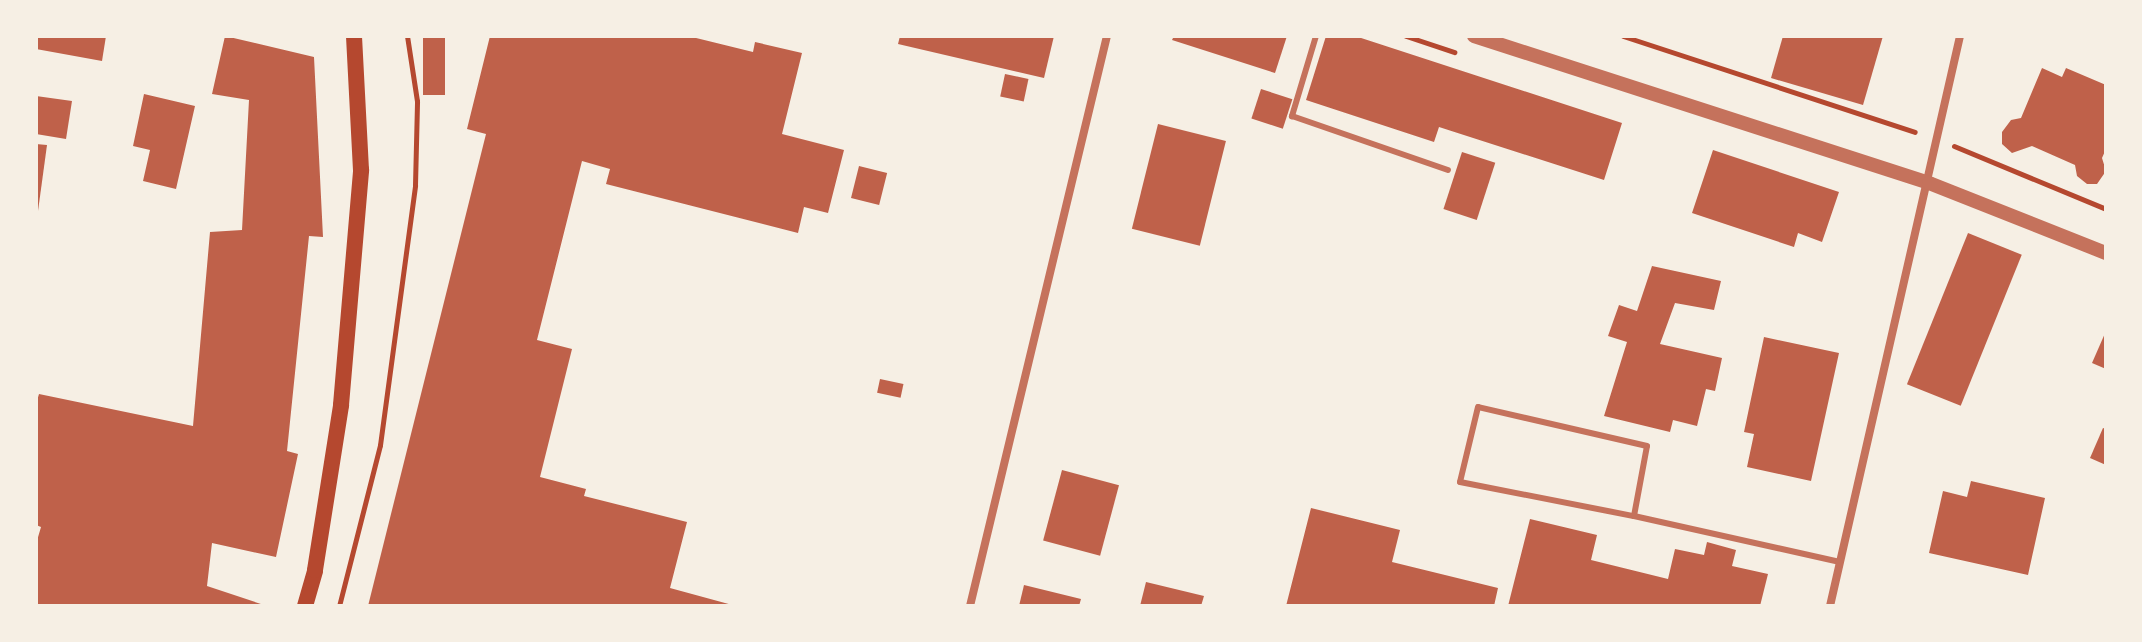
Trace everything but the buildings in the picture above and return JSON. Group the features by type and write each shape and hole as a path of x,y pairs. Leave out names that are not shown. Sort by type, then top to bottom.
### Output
{"main road":[{"path":"305,606 315,570 341,405 361,170 354,36"}],"street":[{"path":"970,606 1107,36"},
{"path":"1474,36 1929,183 2106,253"},
{"path":"1830,606 1939,140 1960,36"}],"lane":[{"path":"1316,36 1292,116 1448,170"},
{"path":"1634,516 1647,446 1478,407 1460,482 1634,516 1840,562"}],"path":[{"path":"339,606 380,445 415,185 417,101 407,36"},
{"path":"1623,36 1939,140 2106,209"}]}
